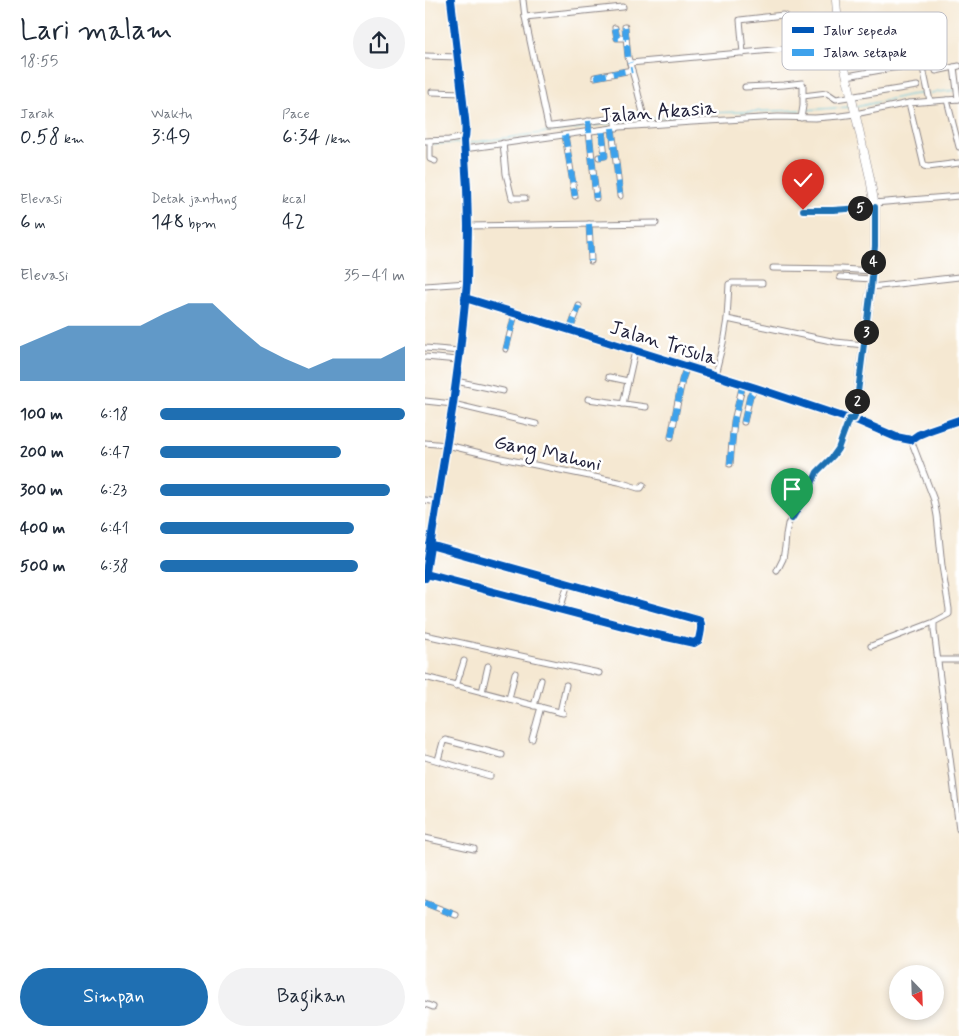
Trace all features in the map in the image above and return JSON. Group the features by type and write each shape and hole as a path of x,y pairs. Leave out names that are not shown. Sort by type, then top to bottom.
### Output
{"street":[{"path":"430,545 700,621 699,640 694,643 653,634 425,576 430,545 437,506 447,445 453,404 467,283 467,188 462,93 451,0"},
{"path":"523,0 548,126 616,118 620,196"},
{"path":"525,17 623,7"},
{"path":"743,53 740,20 782,15"},
{"path":"625,27 630,63 645,122"},
{"path":"615,28 617,38 626,38"},
{"path":"630,63 782,50"},
{"path":"425,56 459,57"},
{"path":"957,67 956,85 958,97"},
{"path":"595,77 632,70"},
{"path":"777,571 783,559 788,524 808,493 817,472 838,449 851,419 855,416 872,279 875,246 875,205 846,70"},
{"path":"847,76 881,70"},
{"path":"923,70 930,99"},
{"path":"745,87 785,85 802,82 803,108 801,117"},
{"path":"803,96 827,93 836,99 917,86"},
{"path":"432,92 462,93"},
{"name":"Jalan Akasia","path":"428,143 449,140 464,144 503,143 603,130 616,125 645,122 777,117 818,118 930,99 947,100 958,97"},
{"path":"947,100 959,147"},
{"path":"909,103 924,166 959,163"},
{"path":"588,121 596,198"},
{"path":"599,156 605,156 603,130"},
{"path":"565,135 575,196"},
{"path":"428,143 430,158 435,161"},
{"path":"503,143 506,174 512,198 525,198"},
{"path":"803,210 833,210 959,196"},
{"path":"468,226 656,223"},
{"path":"589,224 591,261"},
{"path":"773,268 841,269 872,279"},
{"path":"840,277 872,279 959,277"},
{"path":"425,286 467,283"},
{"path":"715,375 727,318 729,284 762,284"},
{"name":"Jalan Trisula","path":"465,298 687,366 851,419"},
{"path":"570,330 579,306"},
{"path":"506,349 515,314"},
{"path":"727,318 836,342 864,346"},
{"path":"425,348 460,351"},
{"path":"623,404 635,351"},
{"path":"425,357 458,360"},
{"path":"671,437 682,380 687,366"},
{"path":"609,377 628,381"},
{"path":"456,381 503,391"},
{"path":"730,464 734,421 743,384"},
{"path":"744,422 750,396 756,388"},
{"path":"588,399 646,408"},
{"path":"425,400 453,404 535,424"},
{"path":"851,419 896,437 911,440 930,430 959,420"},
{"path":"871,646 934,626 949,614 934,500 911,440"},
{"name":"Gang Mahoni","path":"425,443 447,445 619,482 638,488 641,488 643,485"},
{"path":"425,500 437,506"},
{"path":"560,610 568,583"},
{"path":"934,626 957,796 959,828"},
{"path":"425,635 599,673"},
{"path":"938,660 959,660"},
{"path":"456,686 464,661"},
{"path":"482,692 488,666"},
{"path":"509,699 515,673"},
{"path":"425,678 561,712 566,685"},
{"path":"534,706 541,680"},
{"path":"532,739 541,707"},
{"path":"438,760 445,740 502,755"},
{"path":"425,757 490,776"},
{"path":"425,838 474,849"},
{"path":"425,903 456,915"},
{"path":"425,1004 433,1007"}],"waterway":[{"path":"930,93 956,90"},
{"path":"856,107 926,93"},
{"path":"804,110 850,107"},
{"path":"647,119 706,113 800,110"},
{"path":"617,122 643,119"},
{"path":"590,126 613,123"},
{"path":"468,143 586,127"},
{"path":"433,144 462,143"}],"marked path":[{"path":"625,27 630,63"},
{"path":"615,28 617,38 626,38"},
{"path":"595,77 632,70"},
{"path":"588,121 596,198"},
{"path":"612,128 620,196"},
{"path":"599,157 605,156 602,130"},
{"path":"565,135 575,196"},
{"path":"589,224 591,261"},
{"path":"570,330 579,306"},
{"path":"506,349 515,314"},
{"path":"671,437 682,380 687,366"},
{"path":"730,464 734,421 743,384"},
{"path":"744,422 750,396 756,388"},
{"path":"425,903 456,915"}],"cycle path":[{"path":"425,578 453,404 467,283 468,226 464,141 466,127 451,0"},
{"path":"465,298 854,419 896,437 911,440 918,435 959,420"},
{"path":"426,574 653,634 694,643 699,640 701,626 698,620 430,545"}],"route":[{"path":"792,519 808,493 813,478 838,449 849,419 854,419 855,416 869,312 875,246 875,207 803,210"}]}
